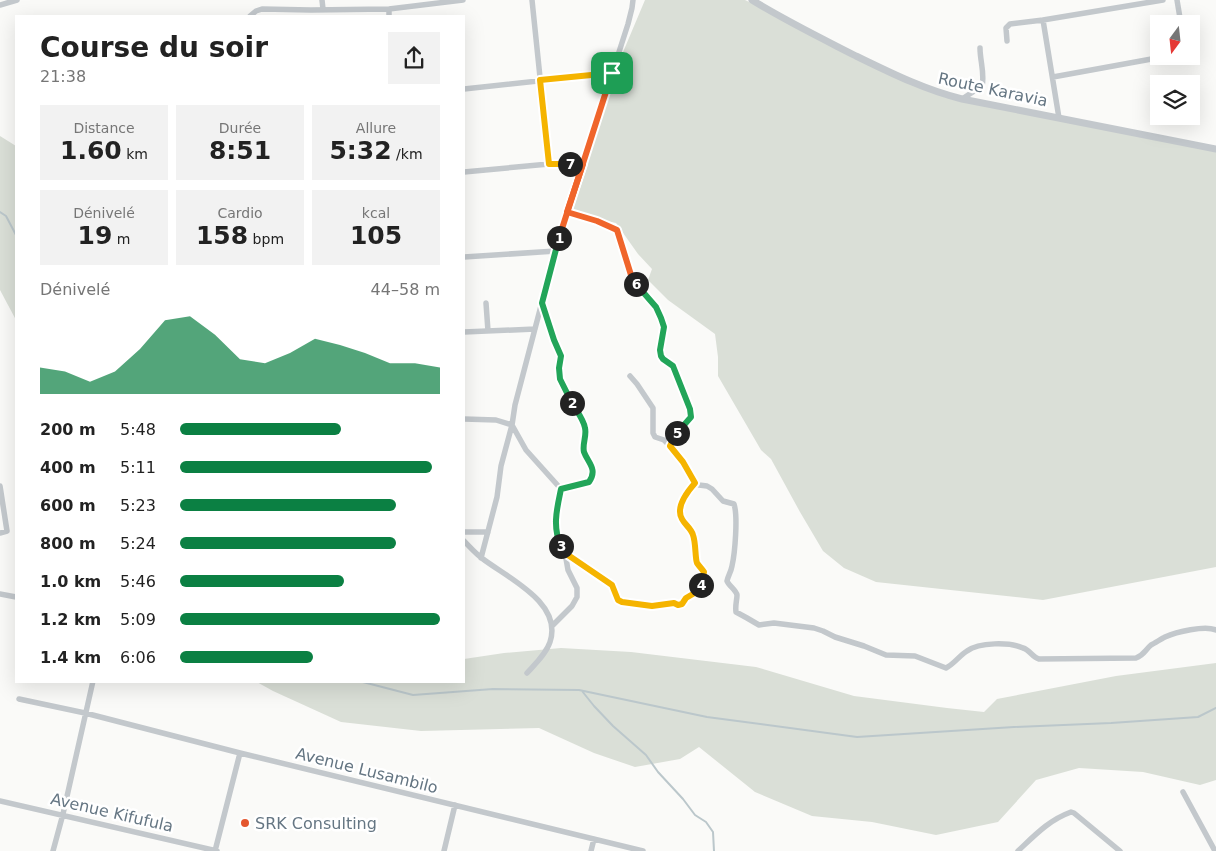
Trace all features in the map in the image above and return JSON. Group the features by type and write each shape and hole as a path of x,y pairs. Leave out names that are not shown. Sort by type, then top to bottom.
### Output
{"street":[{"path":"0,5 17,0"},
{"path":"322,0 323,9"},
{"path":"251,15 262,9 389,9 463,0"},
{"path":"532,0 549,164"},
{"path":"481,558 497,497 501,466 512,425 514,405 567,212 630,16 633,0"},
{"name":"Route Karavia","path":"752,0 786,20 891,73 930,90 962,99 1216,149"},
{"path":"1007,41 1006,28 1010,24 1163,0"},
{"path":"1177,0 1180,15"},
{"path":"389,9 390,15"},
{"path":"1043,20 1059,118"},
{"path":"962,99 982,86 984,81 980,48"},
{"path":"1053,77 1150,59"},
{"path":"465,89 612,73"},
{"path":"465,172 549,164 583,164"},
{"path":"567,212 597,221 617,230 631,275 639,289 656,307 661,318 664,327 660,350 661,356 673,366 691,414 689,420 676,435 670,446"},
{"path":"465,257 556,251"},
{"path":"486,303 488,331"},
{"path":"542,303 561,356 560,379 585,427 583,450 590,462 592,474 589,482 561,489"},
{"path":"465,332 535,329"},
{"path":"630,376 653,408 654,435 664,440 670,446 683,462 695,483 707,486 723,500 734,504 735,544 731,570 727,581 728,585 737,595 736,612 758,625 774,624 814,628 886,655 915,656 943,668 949,666 968,650 980,645 1003,644 1023,647 1035,658 1044,659 1136,658 1142,656 1150,646 1164,637 1203,628 1216,630"},
{"path":"465,419 496,420 512,425 526,450 561,489"},
{"path":"565,553 612,585 618,600 622,602 652,606 674,603 682,604 686,598 698,591 704,572 696,561 696,543 693,533 680,514 682,502 695,483"},
{"path":"0,486 7,531 0,533"},
{"path":"552,626 572,606 577,597 577,588 568,570 565,553 558,540 555,528 561,489"},
{"path":"465,532 488,532"},
{"path":"465,543 481,558 534,596 544,606 552,626 552,636 537,662 527,673"},
{"path":"0,594 15,597"},
{"path":"53,851 92,683"},
{"name":"Avenue Lusambilo","path":"19,699 85,713 240,753 643,851"},
{"path":"216,851 240,753"},
{"path":"1183,792 1215,851"},
{"name":"Avenue Kifufula","path":"0,800 216,851"},
{"path":"444,851 455,805"},
{"path":"1018,851 1043,828 1071,812 1118,850"},
{"path":"590,851 594,839"}],"shaded area":[{"path":"645,0 745,0 944,97 1216,151 1216,567 1043,600 876,582 844,568 823,551 771,459 761,450 718,376 715,334 668,300 648,280 652,269 638,254 616,223 567,212 607,90"},
{"path":"0,136 15,145 15,318 0,290"},
{"path":"561,648 631,652 756,667 854,696 984,712 997,699 1116,676 1216,663 1216,780 1200,785 1143,772 1079,768 1036,780 998,822 936,835 872,822 812,816 755,792 699,747 680,759 635,767 594,753 539,728 421,731 341,722 259,683 465,683 465,659"}],"waterway":[{"path":"0,212 6,216 15,233"},
{"path":"367,683 413,695 493,689 579,690 707,717 857,737 1198,717 1216,708"},
{"path":"582,691 613,726 646,755 695,815 706,822 713,832 714,851"}],"place":[{"name":"SRK Consulting","path":"245,823"}],"route":[{"path":"612,73 540,80 549,164 583,164 567,212 597,221 618,231 635,283 656,307 664,323 660,350 661,356 673,366 689,405 691,417 676,435 670,446 683,462 695,483 682,502 680,514 693,533 696,543 696,561 704,572 698,591 678,605 674,603 652,606 618,600 612,585 565,553 558,540 555,528 561,489 589,482 592,474 590,462 583,450 585,427 560,379 561,356 542,303 558,241 567,212 583,164 612,73"}]}
